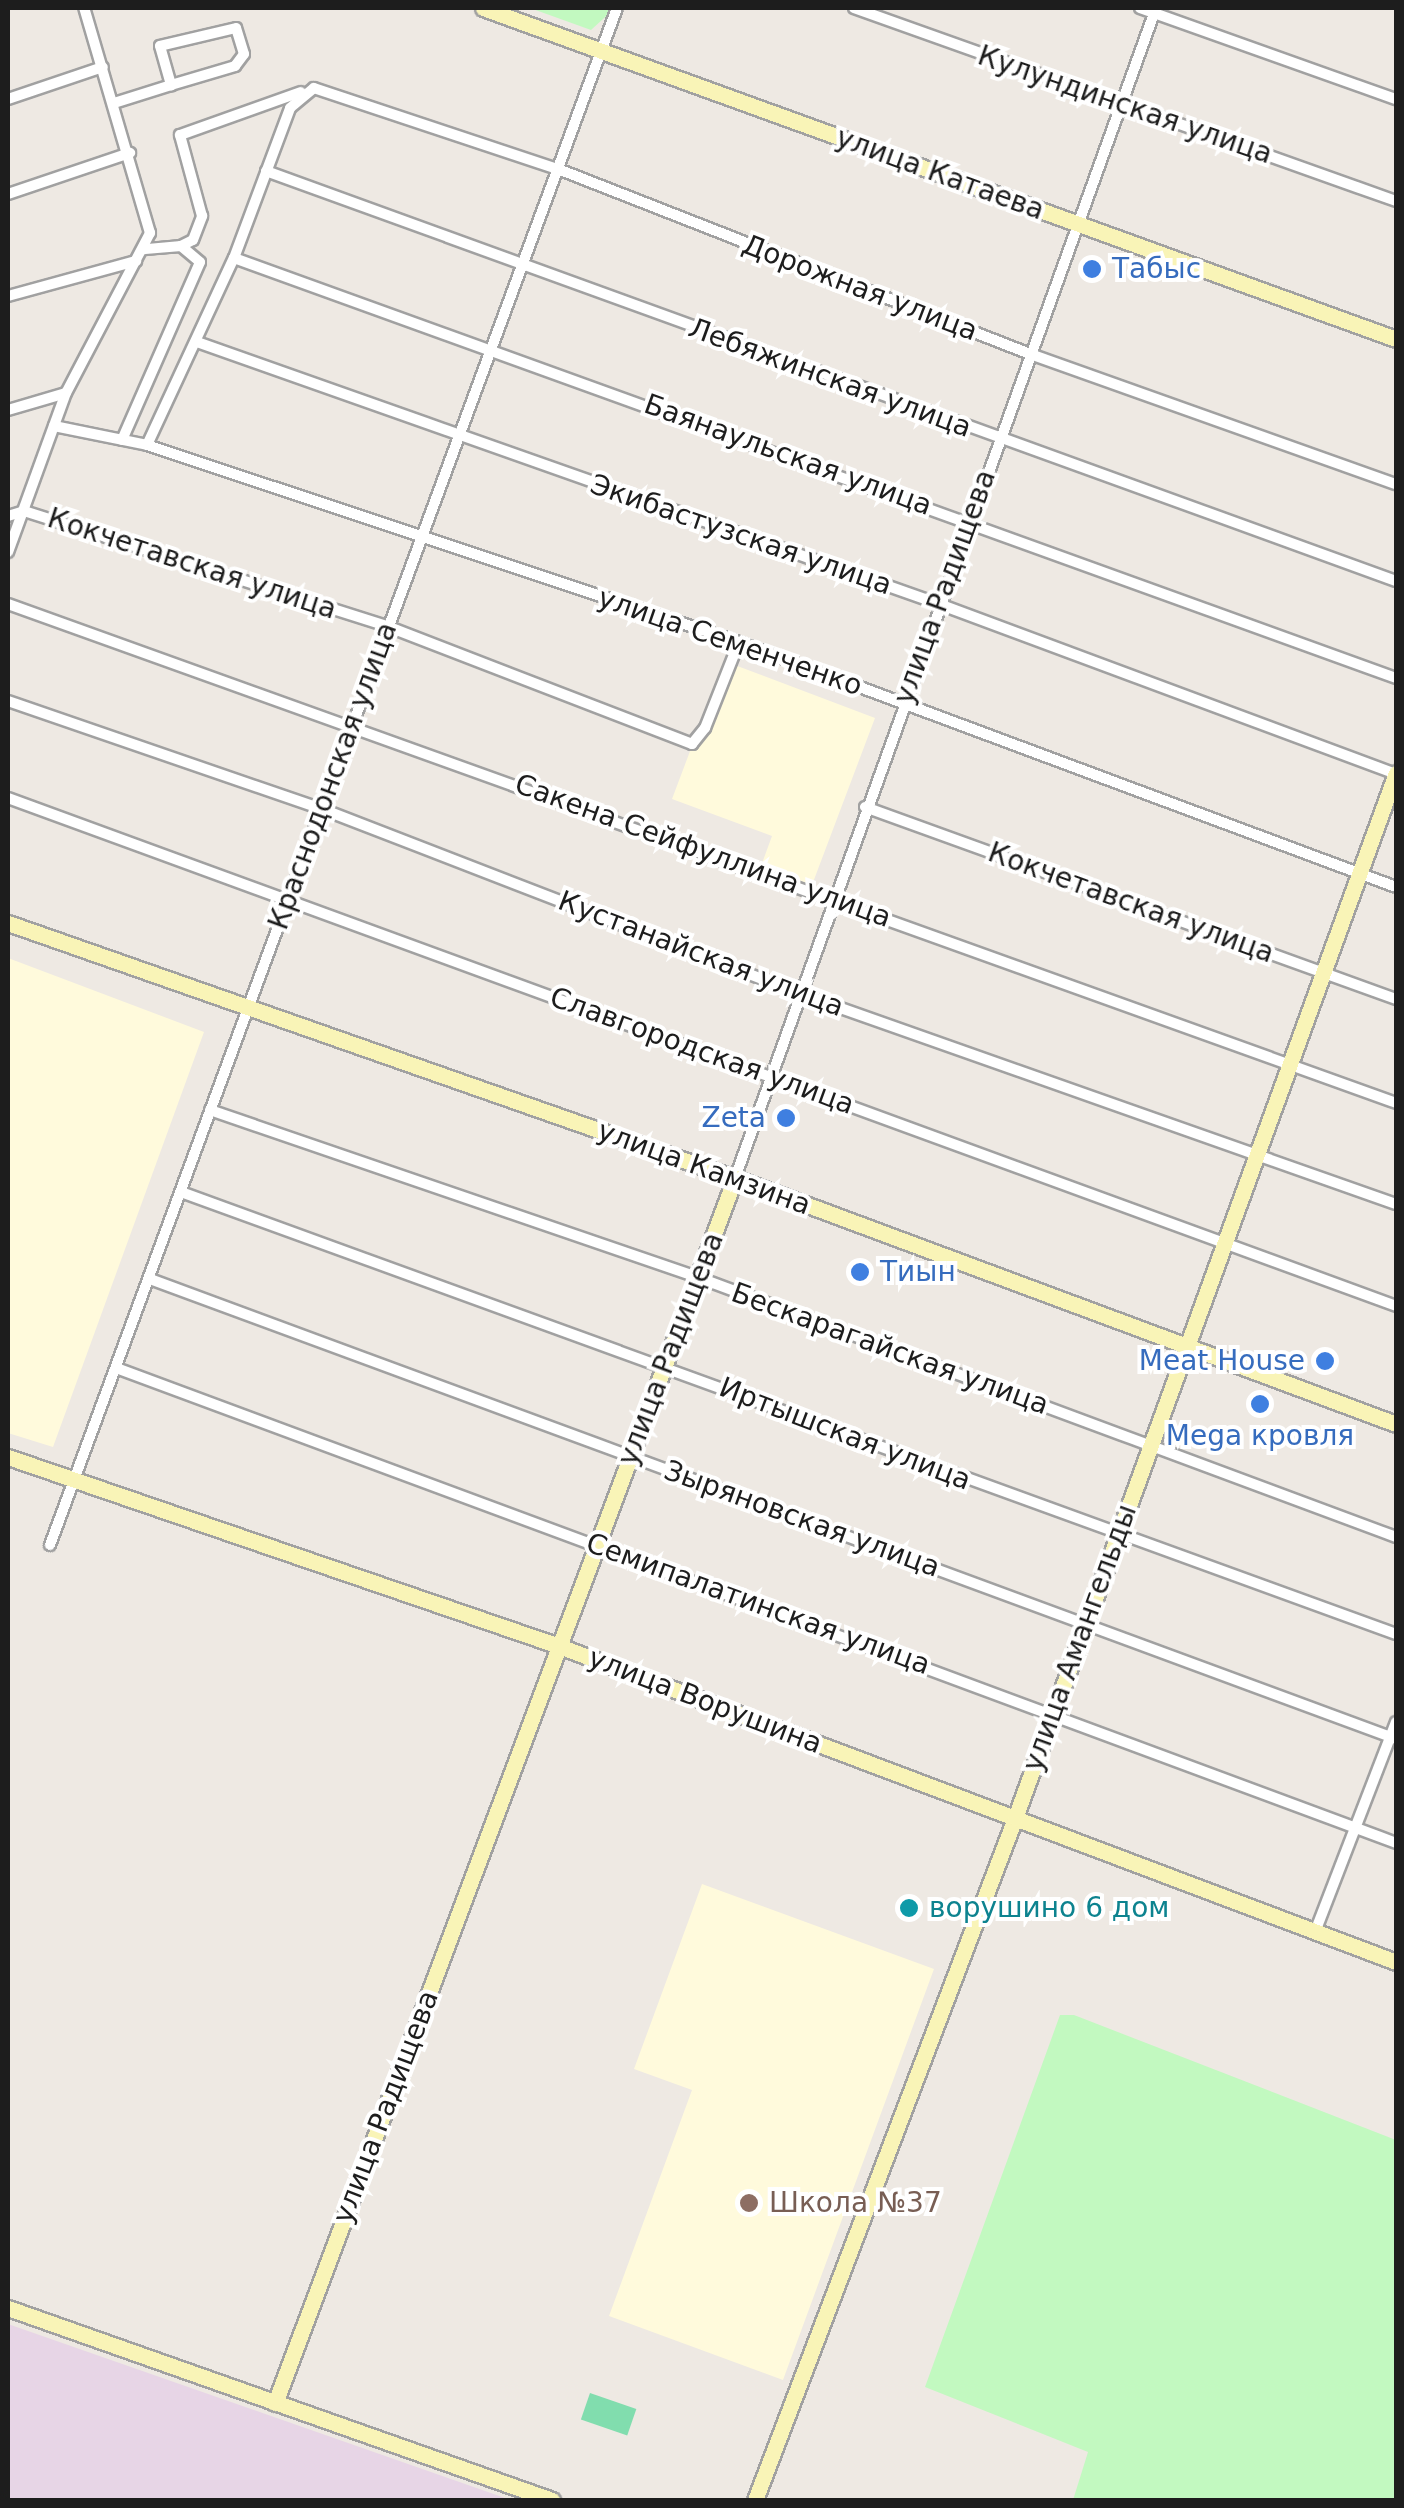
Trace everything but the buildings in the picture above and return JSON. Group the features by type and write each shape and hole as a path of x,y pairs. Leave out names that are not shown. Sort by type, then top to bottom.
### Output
{"street":[{"path":"8,552 66,393 144,248 150,217 84,8"},
{"name":"улица Катаева","path":"483,8 1396,340"},
{"name":"Краснодонская улица","path":"50,1545 118,1369 419,537 618,8"},
{"name":"Кулундинская улица","path":"854,8 1396,201"},
{"path":"1140,8 1155,10 1396,99"},
{"name":"улица Радищева","path":"275,2403 735,1178 832,897 1155,10"},
{"path":"114,103 171,86 240,62 236,28 160,46 171,86"},
{"path":"8,98 103,67"},
{"name":"Дорожная улица","path":"304,91 324,90 558,169 1030,354 1396,484"},
{"path":"148,445 234,258 290,108 304,91"},
{"path":"144,248 181,246 193,240 202,216 180,135 304,91"},
{"path":"8,194 130,153"},
{"name":"Лебяжинская улица","path":"266,172 998,441 1396,582"},
{"path":"122,440 198,275 197,256 181,246"},
{"name":"Баянаульская улица","path":"234,258 970,519 1396,678"},
{"path":"8,296 136,261"},
{"name":"Экибастузская улица","path":"196,342 939,604 1396,774"},
{"path":"8,410 66,393"},
{"name":"улица Семенченко","path":"54,426 148,445 739,642 1396,888"},
{"path":"8,516 24,511"},
{"name":"Кокчетавская улица","path":"24,511 389,627 697,742 739,642"},
{"name":"Сакена Сейфуллина улица","path":"8,604 1396,1102"},
{"name":"Кустанайская улица","path":"8,701 322,809 798,993 1396,1204"},
{"name":"улица Амангельды","path":"755,2500 1015,1818 1396,774"},
{"name":"Славгородская улица","path":"8,798 1396,1306"},
{"name":"Кокчетавская улица","path":"866,807 1396,999"},
{"name":"улица Камзина","path":"8,923 735,1178 1396,1424"},
{"name":"Бескарагайская улица","path":"210,1110 698,1277 1396,1536"},
{"name":"Иртышская улица","path":"181,1192 664,1365 1116,1537 1396,1634"},
{"name":"Зыряновская улица","path":"150,1279 1393,1738"},
{"name":"Семипалатинская улица","path":"118,1369 1396,1843"},
{"name":"улица Ворушина","path":"8,1457 559,1646 1396,1962"},
{"path":"1315,1932 1396,1722"},
{"path":"8,2308 552,2500"}],"shaded area":[{"path":"724,661 875,718 812,885 761,866 772,836 672,799"},
{"path":"8,958 204,1032 53,1447 8,1433"},
{"name":"Школа №37","path":"702,1884 934,1969 783,2380 609,2316 692,2090 634,2069"},
{"path":"8,2324 511,2500 8,2500"}],"green space":[{"path":"530,8 615,8 591,30"},
{"path":"1060,2015 1074,2015 1396,2140 1396,2500 1073,2500 1088,2452 925,2387"},
{"path":"590,2393 636,2409 627,2435 581,2419"}],"place":[{"name":"Табыс","path":"1092,269"},
{"name":"Zeta","path":"786,1118"},
{"name":"Тиын","path":"860,1272"},
{"name":"Meat House","path":"1325,1361"},
{"name":"Mega кровля","path":"1260,1404"},
{"name":"ворушино 6 дом","path":"909,1908"},
{"name":"Школа №37","path":"749,2203"}]}
